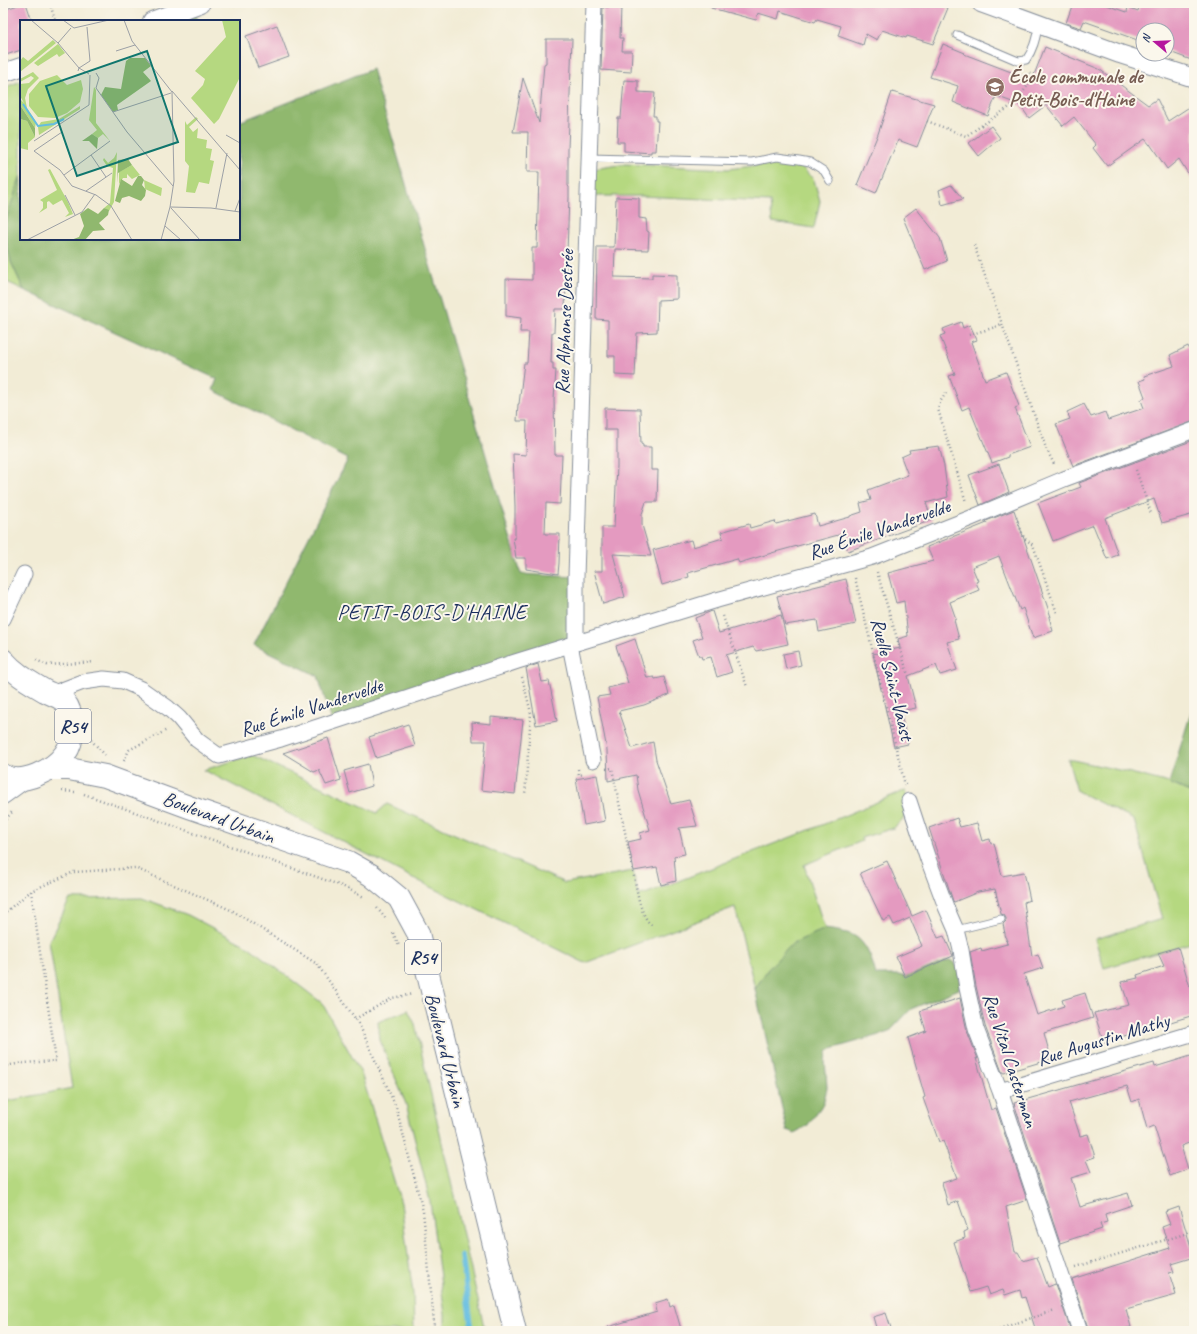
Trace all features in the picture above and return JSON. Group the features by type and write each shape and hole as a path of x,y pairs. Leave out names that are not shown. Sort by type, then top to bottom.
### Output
{"main road":[{"name":"R54","path":"3,660 22,677 64,701 73,725 73,733 65,754 50,769 26,779 8,778 3,775"},
{"name":"Boulevard Urbain","path":"71,738 81,755 211,815 348,862 371,875 399,898 418,934 421,992 515,1331"},
{"name":"Boulevard Urbain","path":"50,769 107,767"}],"street":[{"path":"155,20 201,3"},
{"name":"Rue Alphonse Destrée","path":"573,644 594,3"},
{"path":"981,3 1120,54 1194,78"},
{"path":"3,73 20,67"},
{"name":"Rue Émile Vandervelde","path":"51,694 83,682 104,679 123,681 141,689 168,708 179,718 197,740 219,756 281,739 518,661 717,600 872,557 1064,479 1194,430"},
{"path":"3,619 24,574"},
{"path":"573,644 593,760"},
{"path":"70,715 75,695 83,682"},
{"path":"3,795 26,779"},
{"name":"Rue Vital Casterman","path":"909,801 933,872 956,930 976,1029 1000,1091 1080,1331"},
{"name":"Rue Augustin Mathy","path":"1000,1091 1194,1033"}],"lane":[{"path":"957,35 1018,61 1026,60 1035,43 1039,24"},
{"path":"589,158 752,162 777,157 792,158 824,170 830,181"},
{"path":"956,930 1001,919"}],"path":[{"path":"50,3 55,20"},
{"path":"927,121 966,136 1014,104 1032,80 1026,60"},
{"path":"974,245 1046,448 1055,466 1064,479"},
{"path":"969,335 998,326 1002,323"},
{"path":"946,393 940,402 938,409 971,518"},
{"path":"1130,454 1151,513"},
{"path":"1010,502 1024,538 1033,546 1057,613"},
{"path":"872,557 908,675"},
{"name":"Ruelle Saint-Vaast","path":"851,563 909,801"},
{"path":"717,600 747,687"},
{"path":"518,661 531,713 525,795"},
{"path":"70,715 88,737 107,767"},
{"path":"586,774 579,775 578,769 593,760"},
{"path":"605,769 612,768 639,901 649,924 654,926"},
{"path":"57,790 76,793"},
{"path":"83,794 342,886 366,898"},
{"path":"3,822 18,806"},
{"path":"3,914 31,891 74,872 135,868 233,911 317,964 359,1024 396,1107 423,1211 434,1322 433,1331"},
{"path":"3,1066 24,1062 56,1061 31,891"},
{"path":"376,906 388,922"},
{"path":"391,929 401,950"},
{"path":"413,1002 421,992"},
{"path":"355,1019 392,998 421,992"},
{"path":"1060,1272 1188,1233"},
{"path":"999,1329 1071,1304"}],"green space":[{"path":"193,6 198,20 155,20"},
{"path":"372,69 521,574 576,577 576,643 332,722 318,676 254,645 348,459 213,390 217,379 24,290 11,262 3,228 20,178 20,240 240,240 240,122"},
{"path":"20,81 20,178 15,191 11,262 24,290 3,280 3,88"},
{"path":"780,161 799,164 814,180 820,201 814,228 772,222 770,202 641,196 592,196 593,169 626,164 728,169"},
{"path":"1194,703 1194,794 1169,783"},
{"path":"252,755 377,813 387,804 565,883 633,871 638,895 645,894 822,825 901,792 906,791 910,805 903,819 894,828 861,838 862,841 804,865 825,929 811,936 768,969 755,989 735,907 585,963 409,876 204,770"},
{"path":"1068,759 1169,783 1194,794 1194,942 1104,968 1095,939 1162,919 1134,820 1077,791"},
{"path":"142,898 188,915 249,947 322,1003 361,1073 401,1203 413,1294 414,1331 3,1331 3,1102 72,1088 49,941 70,899"},
{"path":"825,929 847,933 859,939 870,956 876,975 899,975 906,977 950,960 957,966 959,972 959,989 911,1009 889,1032 828,1050 825,1060 827,1088 823,1104 807,1126 794,1133 787,1130 755,989 768,969 793,943"},
{"path":"408,1010 415,1024 485,1331 445,1331 445,1315 430,1201 406,1104 380,1040 378,1022"}],"building":[{"path":"26,3 32,20 20,20 20,50 3,56 3,10"},
{"path":"712,3 935,3 948,8 933,44 907,36 906,38 882,30 877,40 866,34 863,45 838,36 841,26 817,19 815,22 780,11 778,19 758,13 756,20 711,8"},
{"path":"1073,3 1101,3 1127,12 1128,7 1138,11 1140,3 1194,3 1194,61 1175,54 1175,22 1135,22 1135,39 1084,21 1081,28 1066,23"},
{"path":"603,7 621,7 620,38 623,38 622,51 632,51 631,72 601,70"},
{"path":"277,25 289,57 258,68 246,36"},
{"path":"546,39 572,39 565,309 555,309 554,332 552,332 551,363 553,363 553,370 556,370 554,399 555,455 562,455 560,504 546,503 545,534 560,534 558,574 526,569 526,558 516,558 513,538 515,538 515,506 513,454 526,455 527,421 517,421 524,363 527,363 529,332 520,332 521,318 506,316 506,279 532,280 532,248 537,248 539,172 527,172 528,132 513,132 523,78 539,123 544,64 546,63"},
{"path":"943,44 965,53 964,54 1032,80 1045,47 1099,69 1148,105 1157,99 1168,121 1194,104 1194,183 1179,159 1167,169 1145,139 1107,166 1093,148 1096,145 1074,117 1063,126 1046,105 1029,118 1020,105 996,96 988,116 953,102 958,86 930,77"},
{"path":"624,80 638,81 638,92 655,93 653,116 656,116 656,121 658,121 656,151 651,151 651,153 624,151 624,142 617,142 618,118 621,118"},
{"path":"892,92 934,104 917,147 898,140 876,193 857,185 878,134"},
{"path":"991,126 1000,138 979,156 969,143"},
{"path":"951,185 963,199 942,205 939,190"},
{"path":"616,197 639,198 639,218 646,219 647,231 649,232 648,250 615,249 614,277 652,278 652,274 677,275 677,299 658,300 657,332 637,333 635,376 615,375 615,356 608,356 608,320 596,319 597,247 614,247"},
{"path":"916,208 940,238 947,261 925,270 903,218"},
{"path":"961,322 963,328 970,325 977,340 971,342 985,380 1006,372 1019,406 1015,408 1030,447 992,463 969,407 962,410 949,376 955,374 940,336 945,334 943,329"},
{"path":"1188,346 1194,359 1194,421 1073,466 1056,424 1070,419 1067,412 1084,404 1091,417 1105,412 1108,420 1144,408 1141,400 1145,397 1139,381 1145,379 1144,376 1174,366 1170,355"},
{"path":"605,408 640,409 641,444 643,447 651,447 651,470 658,470 657,502 646,502 642,514 642,525 651,556 613,554 625,597 603,604 594,571 602,571 602,527 614,527 617,466 617,430 605,430"},
{"path":"1194,440 1194,514 1162,523 1154,499 1105,518 1118,555 1107,559 1093,525 1053,541 1038,503 1081,487 1079,483"},
{"path":"939,446 944,466 948,497 926,503 932,520 848,551 842,534 739,563 737,559 688,573 689,577 662,585 653,550 691,540 693,547 723,538 721,532 749,524 750,528 775,521 776,524 815,514 818,526 850,517 862,512 860,503 871,500 868,490 908,475 901,457 910,453 909,450"},
{"path":"999,464 1009,492 980,505 969,475"},
{"path":"1014,510 1051,617 1049,617 1053,631 1033,638 1023,608 1020,610 999,556 972,567 978,581 976,582 979,590 950,602 956,619 954,620 959,639 947,642 957,670 940,675 936,665 908,676 916,708 900,711 908,744 894,747 873,654 900,648 898,639 908,636 904,601 896,603 888,573 933,561 927,547 987,523 986,521"},
{"path":"846,579 856,624 819,632 817,620 785,625 777,596"},
{"path":"712,611 719,633 781,615 788,644 756,651 753,647 726,655 732,672 717,677 711,657 702,659 701,656 699,656 693,640 702,637 695,618"},
{"path":"635,639 647,678 654,677 655,679 664,677 669,695 644,705 619,711 632,748 653,742 656,760 671,804 689,800 697,826 679,828 685,854 674,856 676,881 661,885 657,867 634,871 628,842 641,839 640,833 650,830 638,790 636,775 608,781 607,750 597,697 610,695 608,688 628,683 616,646"},
{"path":"798,651 801,665 786,669 783,654"},
{"path":"538,664 542,682 549,681 557,721 536,725 526,668"},
{"path":"491,717 523,720 515,794 481,790 486,741 473,741 472,722 491,724"},
{"path":"408,724 415,746 376,758 369,737"},
{"path":"328,738 341,780 326,785 319,770 314,772 283,753"},
{"path":"368,764 372,786 350,793 344,771"},
{"path":"597,775 605,821 584,825 576,779"},
{"path":"957,818 960,827 977,823 982,841 990,839 991,844 994,843 1002,876 1024,872 1030,900 1024,902 1032,956 1038,954 1043,968 1024,974 1037,1015 1064,1006 1062,1000 1085,993 1093,1018 1044,1033 1051,1059 1004,1073 1002,1072 985,1026 970,952 981,948 982,951 1007,944 1003,924 1006,921 1006,918 1001,914 995,889 978,892 954,902 953,901 929,828"},
{"path":"887,861 912,916 926,910 938,938 944,936 953,956 905,977 896,957 922,946 910,918 894,925 890,917 883,921 860,873"},
{"path":"1178,947 1190,987 1194,986 1194,1015 1104,1042 1094,1013 1129,1005 1121,982 1138,978 1137,975 1164,966 1158,953"},
{"path":"960,998 967,1031 978,1059 976,1058 991,1110 996,1108 1027,1200 1006,1207 1015,1252 1018,1252 1023,1261 1037,1257 1048,1287 1055,1284 1071,1331 1036,1331 1025,1297 1022,1298 1020,1290 1005,1295 1003,1290 989,1295 986,1287 970,1292 954,1242 965,1238 964,1232 968,1230 958,1201 948,1205 942,1183 957,1178 943,1141 939,1142 923,1098 925,1097 908,1038 926,1031 920,1011"},
{"path":"1194,1055 1194,1141 1181,1146 1188,1169 1170,1176 1154,1126 1147,1129 1139,1099 1132,1102 1127,1086 1069,1102 1080,1136 1088,1134 1095,1157 1086,1160 1091,1172 1071,1178 1080,1207 1128,1193 1132,1205 1105,1214 1107,1222 1100,1224 1102,1229 1060,1243 1014,1103 1154,1063 1155,1067"},
{"path":"1179,1207 1194,1257 1171,1264 1174,1272 1169,1273 1176,1295 1126,1309 1131,1327 1116,1331 1089,1331 1072,1279 1170,1248 1162,1227 1170,1224 1165,1212"},
{"path":"668,1299 670,1307 674,1305 681,1329 673,1331 608,1331 608,1327 657,1312 655,1303"},
{"path":"886,1313 892,1331 877,1331 873,1317"}],"waterway":[{"path":"462,1256 472,1331"}],"place":[{"name":"École communale de Petit-Bois-d'Haine","path":"995,87"}],"district":[{"name":"PETIT-BOIS-D'HAINE","path":"432,612"}]}
